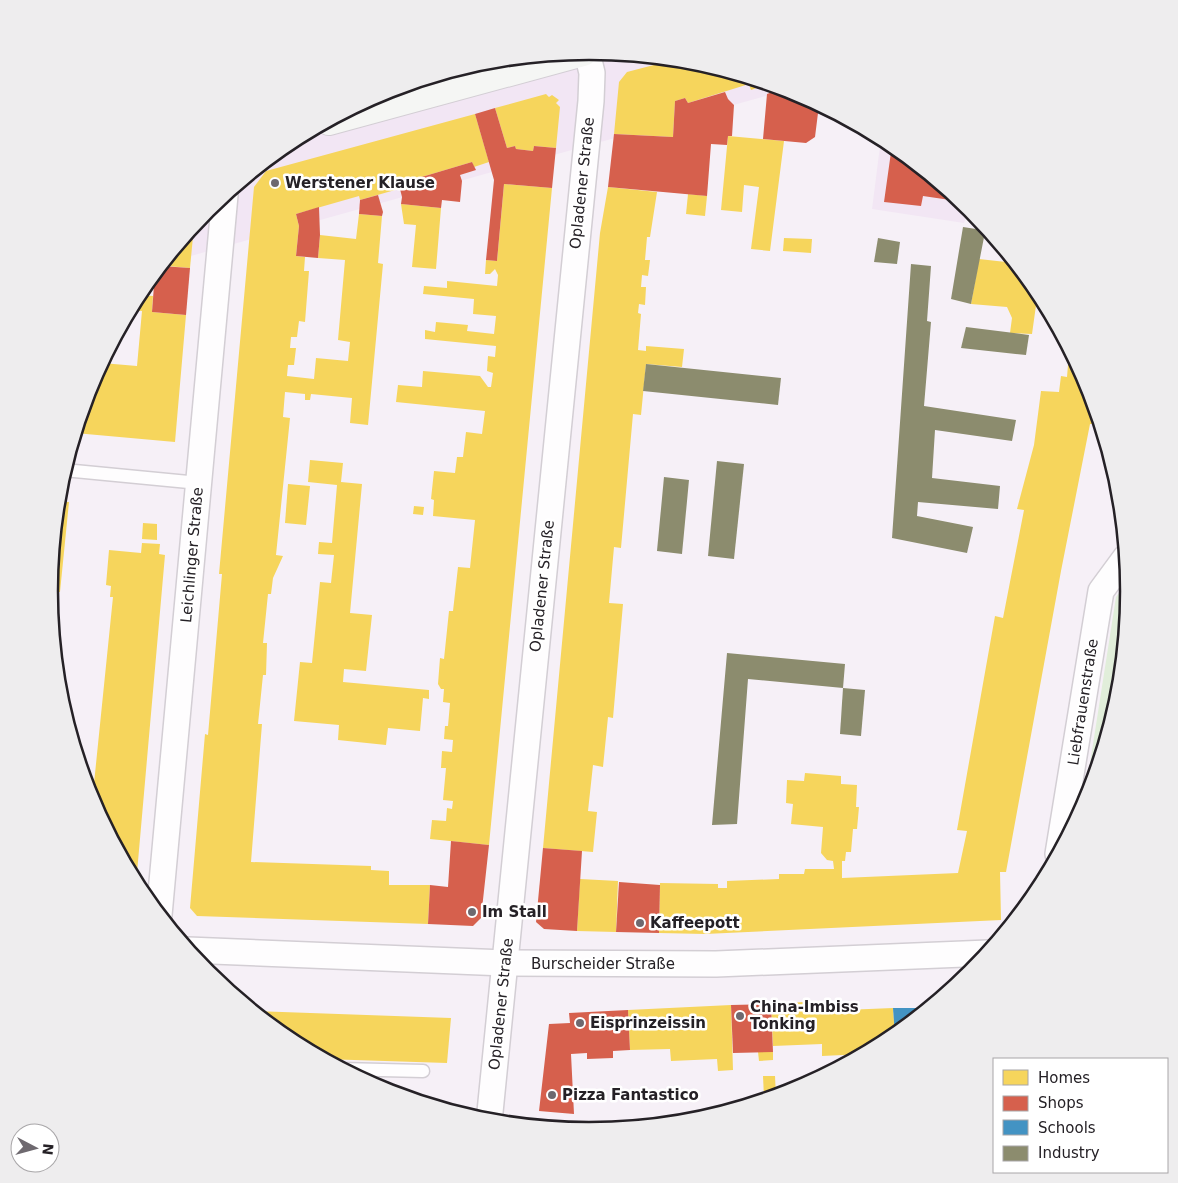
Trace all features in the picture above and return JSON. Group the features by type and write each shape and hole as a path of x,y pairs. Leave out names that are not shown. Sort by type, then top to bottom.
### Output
{"main road":[{"path":"358,113 550,61"}],"street":[{"name":"Opladener Straße","path":"490,1114 591,101 592,73 588,60"},
{"name":"Leichlinger Straße","path":"160,905 224,206"},
{"name":"Liebfrauenstraße","path":"1061,836 1101,591 1119,566"},
{"name":"Burscheider Straße","path":"197,950 505,963 716,964 978,953"}],"lane":[{"path":"72,471 199,482"},
{"path":"355,1068 423,1070"}],"shaded area":[{"path":"590,60 624,61 693,70 727,78 775,93 173,261 213,216 239,192 265,170 315,136"},
{"path":"880,147 913,170 966,217 964,223 872,209"}],"green space":[{"path":"1120,592 1116,661 1102,729 1089,771 1116,597"}],"building: Homes":[{"path":"655,65 693,70 748,84 688,103 685,98 675,101 673,137 614,134 619,82 627,72"},
{"path":"749,85 758,87 751,90"},
{"path":"546,94 549,97 552,95 559,100 556,103 560,107 556,148 534,146 533,151 516,149 515,146 507,148 495,108"},
{"path":"475,114 489,162 474,167 472,162 415,179 416,184 360,200 359,196 296,214 299,226 296,256 305,257 304,271 309,271 305,322 299,321 297,337 291,337 290,348 296,348 294,365 288,365 287,376 314,379 316,358 348,361 350,342 338,340 345,260 318,258 320,235 356,239 359,214 382,216 378,263 383,264 368,425 350,423 352,398 311,394 310,400 305,400 305,394 285,392 283,417 290,418 276,555 283,556 273,578 271,594 268,594 263,643 267,643 266,675 263,675 258,724 262,724 251,862 371,866 371,870 389,871 389,885 430,885 428,924 197,916 190,908 205,734 208,735 222,574 219,574 254,187 266,171"},
{"path":"728,136 784,141 770,251 751,249 759,187 744,185 742,212 721,210"},
{"path":"504,184 552,188 489,845 430,839 432,820 446,821 447,808 452,809 453,801 443,800 446,768 441,768 442,751 452,752 453,740 444,739 445,726 448,726 450,703 443,702 444,689 441,689 438,684 440,658 444,659 449,611 453,611 458,567 470,568 475,520 433,516 434,500 431,499 434,471 455,473 457,457 463,457 466,432 482,434 485,411 396,402 398,385 422,387 423,371 480,376 488,387 491,387 493,373 487,371 488,356 495,357 496,346 425,339 425,330 435,332 436,322 468,325 467,331 494,334 496,316 473,314 474,299 423,294 424,286 447,288 447,281 497,286 498,275 495,269 490,274 485,274 486,260 497,261"},
{"path":"608,187 657,192 650,237 647,237 645,260 650,260 648,276 642,275 641,287 646,287 645,305 639,304 638,313 641,314 638,350 646,351 646,346 684,349 682,367 646,364 641,415 633,414 621,548 614,547 609,603 623,604 613,718 608,717 603,767 593,765 588,811 597,812 593,852 543,848 600,233"},
{"path":"688,194 707,196 705,216 686,214"},
{"path":"401,204 441,208 436,269 412,267 416,225 404,224"},
{"path":"193,237 190,268 168,266"},
{"path":"784,238 812,239 811,253 783,251"},
{"path":"979,259 1006,262 1036,305 1032,334 1010,333 1012,318 1007,307 971,304"},
{"path":"147,296 153,296 152,312 186,315 175,442 82,434 109,364 137,366 142,311 138,311"},
{"path":"1068,361 1092,422 1090,424 1061,571 1006,872 1000,872 1001,920 705,934 659,933 660,883 718,884 718,888 727,888 727,881 779,879 779,874 804,874 805,869 834,869 833,861 827,860 821,853 823,827 791,824 793,804 786,803 787,780 804,781 805,773 841,776 841,784 857,785 856,807 859,807 857,829 853,829 851,852 846,852 845,861 842,861 842,878 958,873 967,831 957,830 995,616 1003,618 1024,510 1017,509 1034,445 1041,391 1059,392 1061,376 1067,377"},
{"path":"310,460 343,463 341,482 362,484 350,613 372,615 366,671 344,669 343,682 429,690 429,699 423,698 420,731 388,728 386,745 338,740 339,725 294,721 300,662 312,663 320,582 331,583 334,555 318,554 319,542 332,543 337,485 308,482"},
{"path":"288,484 310,486 306,525 285,523"},
{"path":"66,502 69,502 60,592 58,592 59,557"},
{"path":"414,506 424,507 423,515 413,514"},
{"path":"143,523 157,524 157,540 142,539"},
{"path":"142,543 160,544 159,554 165,555 137,871 112,827 94,784 113,597 110,597 111,586 106,585 109,550 141,553"},
{"path":"580,879 618,881 616,932 577,931"},
{"path":"820,1001 820,1011 893,1008 894,1026 850,1055 822,1056 822,1044 773,1046 771,1004"},
{"path":"731,1005 733,1070 718,1071 717,1059 671,1061 670,1049 630,1050 628,1010"},
{"path":"263,1011 451,1018 447,1063 337,1059 323,1052"},
{"path":"758,1052 773,1052 773,1060 759,1061"},
{"path":"763,1076 775,1076 776,1089 764,1094"}],"building: Shops":[{"path":"725,92 728,99 734,105 732,136 728,136 727,145 711,144 707,196 608,187 614,134 673,137 675,101 685,98 688,103"},
{"path":"772,92 818,112 815,137 806,143 763,139 767,94"},
{"path":"495,108 507,148 515,146 516,149 533,151 534,146 556,148 552,188 504,184 497,261 486,260 494,180 475,114"},
{"path":"891,155 913,170 947,200 923,196 921,206 884,202"},
{"path":"472,162 476,170 460,175 462,181 460,202 442,200 441,208 401,204 400,189 416,184 415,179"},
{"path":"378,195 383,212 382,216 359,214 360,200"},
{"path":"319,207 320,235 318,258 296,256 299,226 296,214"},
{"path":"168,266 190,268 186,315 152,312 154,286"},
{"path":"451,841 489,845 481,918 473,926 428,924 430,885 448,887"},
{"path":"543,848 582,851 577,931 544,929 536,922"},
{"path":"619,882 660,885 659,933 616,932"},
{"path":"771,1004 773,1052 733,1053 731,1005"},
{"path":"628,1010 630,1050 613,1051 613,1058 587,1059 587,1053 571,1054 574,1114 539,1111 549,1024 570,1023 569,1013"}],"building: Schools":[{"path":"893,1008 919,1008 913,1013 894,1026"}],"building: Industry":[{"path":"963,227 976,229 984,236 971,304 951,299"},
{"path":"878,238 900,242 897,264 874,262"},
{"path":"911,264 931,266 927,321 931,322 924,406 1016,420 1012,441 935,430 932,478 1000,486 998,509 918,502 917,516 973,527 967,553 892,538"},
{"path":"966,327 1029,335 1026,355 961,348"},
{"path":"646,364 781,378 778,405 643,391"},
{"path":"717,461 744,464 734,559 708,556"},
{"path":"664,477 689,480 682,554 657,551"},
{"path":"727,653 845,664 843,688 748,679 737,824 712,825"},
{"path":"843,688 865,690 861,736 840,734"}],"place":[{"name":"Werstener Klause","path":"275,183"},
{"name":"Im Stall","path":"472,912"},
{"name":"Kaffeepott","path":"640,923"},
{"name":"China-Imbiss Tonking","path":"740,1016"},
{"name":"Eisprinzeissin","path":"580,1023"},
{"name":"Pizza Fantastico","path":"552,1095"}]}
